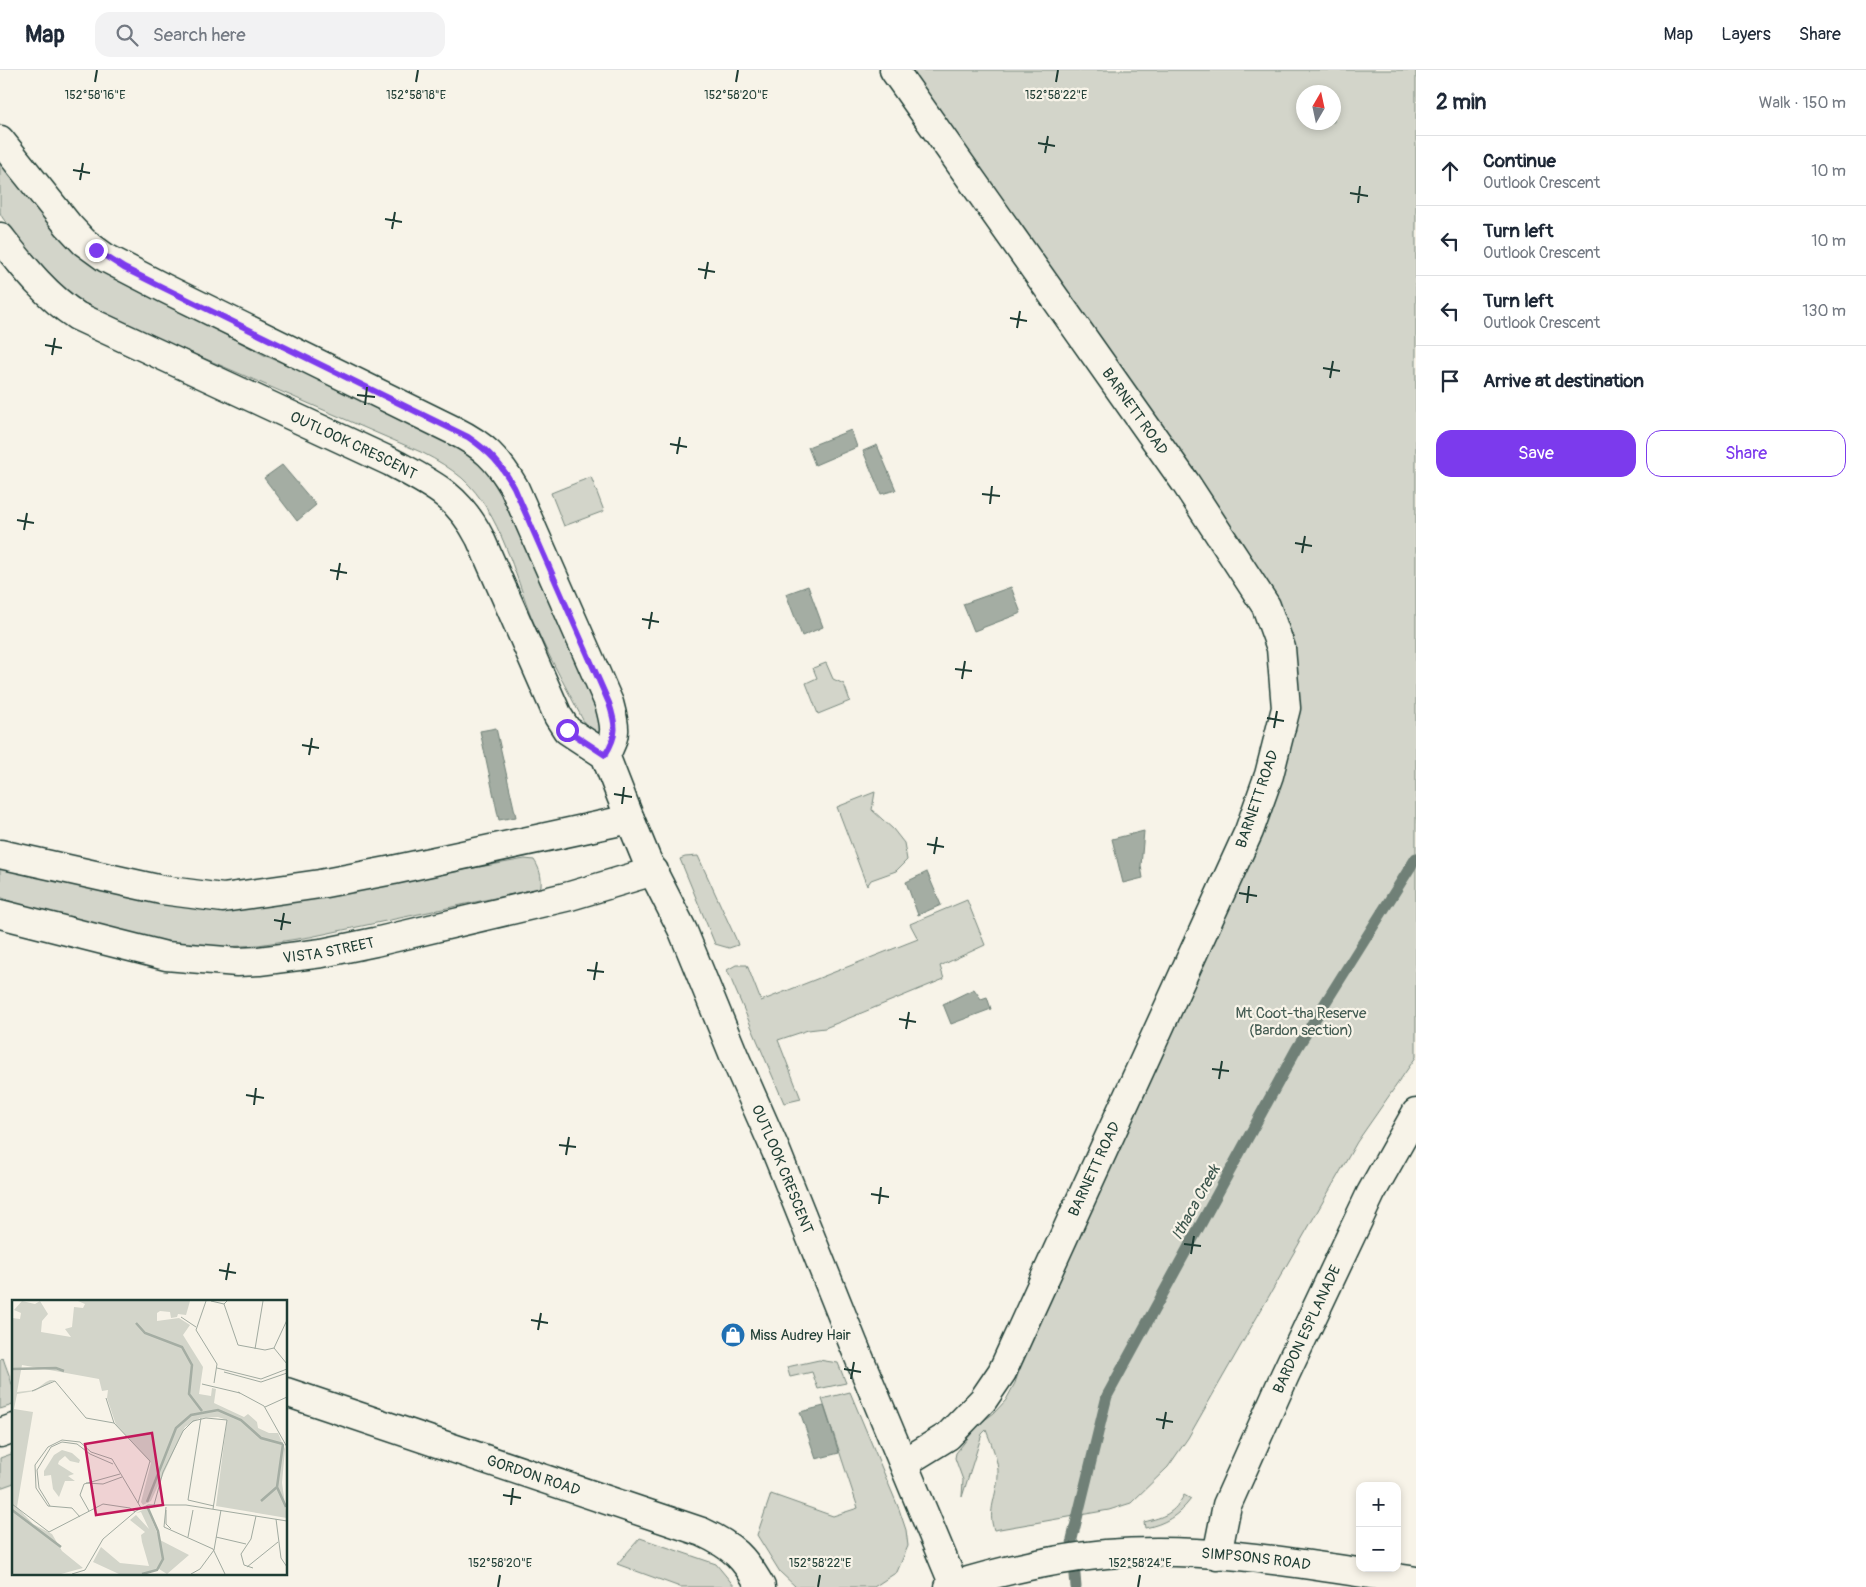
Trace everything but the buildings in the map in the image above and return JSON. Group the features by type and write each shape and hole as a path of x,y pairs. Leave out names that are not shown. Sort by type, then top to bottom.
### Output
{"street":[{"name":"BARNETT ROAD","path":"894,70 1185,482 1266,606 1281,648 1286,708 1268,775 1249,831 1002,1372 983,1400 948,1436 904,1463"},
{"path":"0,140 68,225 84,242 106,258 461,434 489,452 499,463 514,487 609,703 615,731 612,744 605,755"},
{"name":"OUTLOOK CRESCENT","path":"0,237 36,282 64,308 77,316 392,462 426,480 450,497 467,516 480,538 558,716 567,730 605,755 630,819 683,931 735,1058 776,1151 853,1343 904,1463 952,1586"},
{"path":"0,854 162,890 223,898 320,884 393,870 630,819"},
{"name":"VISTA STREET","path":"0,914 166,956 231,962 259,961 322,953 375,942 570,896 654,872"},
{"name":"BARDON ESPLANADE","path":"1217,1555 1227,1505 1285,1375 1371,1192 1416,1113"},
{"name":"GORDON ROAD","path":"288,1393 702,1532 725,1543 734,1550 747,1565 761,1587"},
{"path":"0,1433 12,1429"},
{"name":"SIMPSONS ROAD","path":"952,1586 1031,1565 1105,1554 1148,1553 1217,1555 1284,1562 1416,1581"}],"green space":[{"name":"Mt Coot-tha Reserve (Bardon section)","path":"908,70 1416,70 1416,1057 1357,1142 1188,1438 1168,1467 1131,1503 1109,1510 994,1530 992,1510 998,1470 986,1430 982,1434 962,1497 963,1480 955,1458 956,1453 979,1424 994,1413 1006,1400 1015,1383 1021,1365 1257,841 1294,675"},
{"path":"0,162 54,224 166,304 266,356 375,403 455,445 482,464 501,495 601,711 603,724 600,739 588,730 546,649 533,621 497,526 487,508 462,478 443,464 423,453 102,314 89,306 53,277 2,217 0,212"},
{"path":"591,477 604,511 564,526 551,493"},
{"path":"826,663 833,679 844,684 850,701 818,714 806,683 817,678 813,668"},
{"path":"875,792 872,810 893,829 904,843 907,860 896,871 871,880 867,886 837,807"},
{"path":"698,856 738,945 729,948 715,944 680,859"},
{"path":"525,859 534,860 539,869 541,886 537,889 310,937 258,945 192,946 165,941 30,909 0,897 0,868 252,907"},
{"path":"967,900 985,945 940,966 944,979 825,1028 808,1030 778,1040 801,1099 784,1103 727,970 736,965 747,965 761,1001 918,939 910,924"},
{"path":"3,1358 11,1381 12,1405 0,1409 0,1359"},
{"path":"819,1360 838,1363 846,1383 818,1389 812,1372 790,1377 787,1367"},
{"path":"850,1392 899,1509 906,1530 908,1546 897,1572 874,1587 796,1587 780,1572 757,1535 771,1494 833,1516 858,1508 822,1399"},
{"path":"12,1454 12,1484 0,1488 0,1458"},
{"path":"1184,1495 1191,1499 1176,1515 1165,1522 1145,1528 1144,1522 1168,1514 1176,1507"},
{"path":"640,1538 716,1564 735,1587 680,1587 617,1564"}],"shaded area":[{"path":"851,430 857,447 815,465 808,447"},
{"path":"877,445 896,490 881,494 863,451"},
{"path":"282,465 316,505 297,521 264,478"},
{"path":"808,586 823,627 802,636 786,594"},
{"path":"1011,587 1021,613 974,631 963,604"},
{"path":"496,728 516,817 499,820 480,731"},
{"path":"1144,831 1141,866 1143,878 1123,883 1112,839"},
{"path":"927,872 941,905 918,915 906,882"},
{"path":"974,989 981,999 987,997 991,1009 951,1024 943,1004"},
{"path":"824,1406 839,1453 816,1459 800,1412"}],"waterway":[{"name":"Ithaca Creek","path":"1076,1587 1072,1539 1107,1396 1297,1048 1416,858"}],"place":[{"name":"Miss Audrey Hair","path":"733,1335"}],"route":[{"path":"96,250 124,268 468,437 489,452 507,474 514,487 609,703 614,719 615,731 612,744 605,755 567,730"}]}
